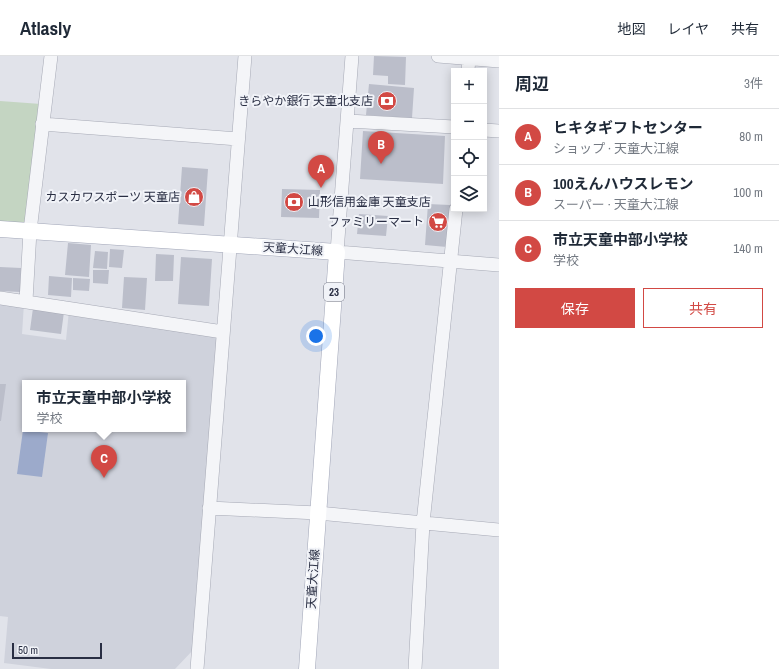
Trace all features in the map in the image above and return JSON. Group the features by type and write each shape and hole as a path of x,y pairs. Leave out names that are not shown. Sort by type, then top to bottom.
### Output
{"main road":[{"name":"天童大江線","path":"0,229 337,252 307,669"}],"street":[{"path":"26,301 30,231 51,56"},
{"path":"197,669 245,56"},
{"path":"352,56 337,252 452,260 499,265"},
{"path":"438,56 469,62 499,61"},
{"path":"348,121 451,127"},
{"path":"42,124 238,139"},
{"path":"487,130 499,131"},
{"path":"414,669 423,523 452,260 456,212"},
{"path":"0,298 223,332"},
{"path":"209,508 318,513 499,530"}],"shaded area":[{"path":"0,300 24,303 22,334 66,340 69,311 219,335 193,650 175,669 51,669 4,663 8,617 0,616"}],"green space":[{"path":"0,101 41,104 27,225 0,223"}],"water":[{"path":"23,432 48,433 42,477 17,474"}],"building":[{"path":"374,56 406,57 405,85 388,84 388,76 373,75"},
{"path":"369,84 414,88 412,118 366,115"},
{"path":"363,131 445,136 443,184 360,179"},
{"path":"182,167 208,169 204,226 178,224"},
{"path":"282,189 320,190 319,218 281,217"},
{"path":"428,204 450,205 447,247 425,245"},
{"path":"359,214 388,216 386,236 357,234"},
{"path":"68,243 91,245 89,277 65,275"},
{"path":"110,249 124,250 122,268 109,267"},
{"path":"95,251 108,252 107,269 93,268"},
{"path":"156,254 174,255 173,281 155,281"},
{"path":"181,257 212,259 209,306 178,304"},
{"path":"0,267 21,268 20,292 0,291"},
{"path":"93,270 109,270 108,284 93,283"},
{"path":"49,276 72,278 71,297 48,295"},
{"path":"124,277 147,278 145,310 122,308"},
{"path":"73,278 90,279 89,291 73,290"},
{"path":"33,308 64,312 61,334 30,330"},
{"path":"0,384 6,384 1,421 0,421"}],"place":[{"name":"きらやか銀行 天童北支店","path":"387,101"},
{"name":"100えんハウスレモン","path":"381,164"},
{"name":"ヒキタギフトセンター","path":"321,188"},
{"name":"カスカワスポーツ 天童店","path":"194,197"},
{"name":"山形信用金庫 天童支店","path":"294,202"},
{"name":"ファミリーマート","path":"438,222"},
{"name":"市立天童中部小学校","path":"104,478"}]}
